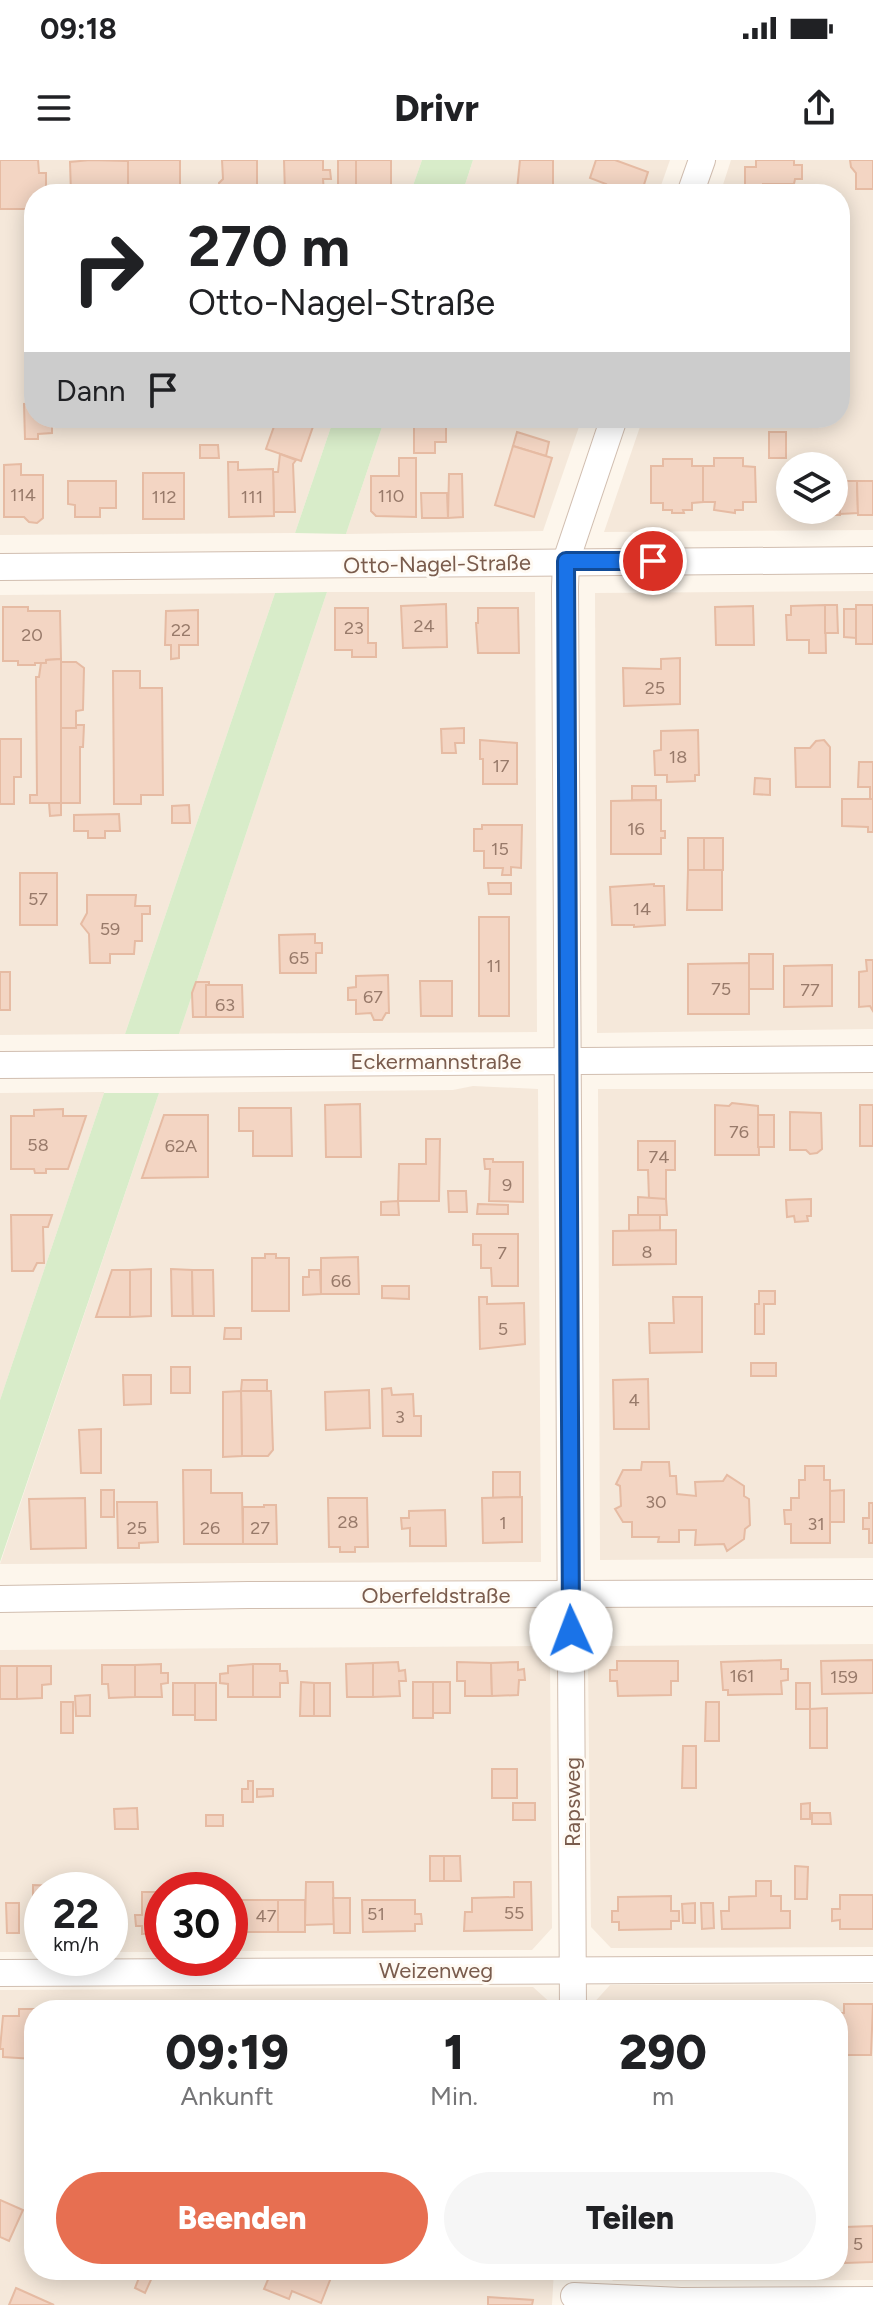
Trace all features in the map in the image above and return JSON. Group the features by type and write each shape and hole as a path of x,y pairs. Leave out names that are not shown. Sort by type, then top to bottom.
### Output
{"street":[{"path":"694,184 702,160"},
{"name":"Rapsweg","path":"573,2000 566,561 611,428"},
{"name":"Otto-Nagel-Straße","path":"0,567 873,560"},
{"name":"Eckermannstraße","path":"0,1065 873,1059"},
{"name":"Oberfeldstraße","path":"0,1599 873,1593"},
{"name":"Weizenweg","path":"0,1973 873,1969"},
{"path":"574,2290 681,2301 873,2300"}],"shaded area":[{"path":"0,160 422,160 414,184 24,184 24,428 331,428 295,533 0,535"},
{"path":"473,160 670,160 662,184 465,184"},
{"path":"731,160 873,160 873,530 604,532 640,428 850,428 850,184 723,184"},
{"path":"382,428 579,428 543,531 346,534"},
{"path":"873,591 873,1029 597,1033 595,593"},
{"path":"327,592 535,592 537,1032 179,1034"},
{"path":"275,593 125,1034 0,1035 0,595"},
{"path":"473,1086 538,1089 541,1562 0,1564 159,1093 453,1090"},
{"path":"598,1089 873,1089 873,1558 600,1560"},
{"path":"0,1093 104,1093 0,1400"},
{"path":"873,1644 873,1947 611,1948 591,1927 588,1661 609,1646"},
{"path":"533,1646 550,1660 552,1928 532,1950 248,1951 248,1872 144,1872 144,1952 128,1952 128,1872 24,1872 24,1952 0,1952 0,1650"},
{"path":"873,1984 873,2280 613,2281 612,2280 848,2280 848,2000 596,2000 610,1985"},
{"path":"533,1987 547,2000 24,2000 24,2280 553,2280 552,2305 0,2305 0,1990"}],"green space":[{"path":"422,160 473,160 465,184 414,184"},
{"path":"331,428 382,428 346,534 295,533"},
{"path":"327,592 179,1034 125,1034 275,593"},
{"path":"104,1093 159,1093 0,1562 0,1400"}],"building":[{"path":"0,160 38,160 39,173 46,173 46,184 24,184 24,209 0,209"},
{"path":"128,160 180,160 180,184 128,184"},
{"path":"222,160 257,160 257,184 219,184 223,179"},
{"path":"284,160 323,160 323,170 330,170 331,179 323,179 323,184 285,184"},
{"path":"338,160 356,160 356,184 338,184"},
{"path":"356,160 391,160 391,184 356,184"},
{"path":"520,160 553,160 553,184 518,184"},
{"path":"596,160 615,160 648,172 644,184 606,184 590,178"},
{"path":"756,160 794,160 794,165 802,165 802,179 795,179 794,184 745,184 745,167 756,167"},
{"path":"850,160 873,160 873,189 856,189 856,173"},
{"path":"128,161 128,184 71,184 70,162"},
{"path":"25,428 52,428 52,433 38,434 38,439 25,439"},
{"path":"273,428 313,428 301,461 266,449"},
{"path":"414,428 446,428 446,442 435,442 435,453 414,453"},
{"path":"517,432 549,442 546,456 513,446"},
{"path":"769,432 786,432 786,452 776,452 776,458 769,458"},
{"path":"200,445 218,445 219,458 200,458"},
{"path":"513,446 552,458 534,517 495,505"},
{"path":"280,454 296,460 293,464 295,512 274,512 273,472 278,472"},
{"path":"399,458 416,458 416,517 376,516 371,511 371,476 399,476"},
{"path":"714,458 743,458 743,466 755,467 756,502 743,502 743,510 735,510 735,513 714,510 715,502 703,502 703,466 714,466"},
{"path":"663,459 692,459 692,466 703,466 703,502 692,503 692,510 683,510 684,513 663,510 663,503 651,503 651,466 663,466"},
{"path":"228,462 238,462 238,470 273,469 274,516 229,517"},
{"path":"21,464 21,475 43,475 43,518 37,523 29,522 24,517 4,517 4,465"},
{"path":"143,473 184,473 184,519 143,519"},
{"path":"449,474 462,474 463,517 448,518"},
{"path":"68,481 116,481 116,508 100,508 100,517 75,517 75,505 68,504"},
{"path":"848,481 857,481 858,513 848,514"},
{"path":"857,481 873,481 873,515 858,515"},
{"path":"421,493 447,493 448,518 422,518"},
{"path":"446,604 447,647 403,648 401,606"},
{"path":"825,605 826,653 809,653 809,640 787,640 786,615 791,615 791,606"},
{"path":"825,605 837,605 838,633 825,633"},
{"path":"856,605 873,605 873,644 856,644"},
{"path":"753,606 754,645 716,645 715,607"},
{"path":"3,607 60,611 61,659 35,665 3,661"},
{"path":"335,608 368,608 368,643 376,643 376,657 352,657 352,650 335,650"},
{"path":"478,608 518,608 519,653 478,653"},
{"path":"844,609 856,609 856,638 844,637"},
{"path":"198,610 198,645 179,645 179,658 171,659 171,645 165,645 166,611"},
{"path":"680,658 680,704 624,706 623,668 661,669 661,659"},
{"path":"61,659 61,803 30,803 30,795 37,795 36,677 39,677 41,663"},
{"path":"61,662 76,662 84,668 83,710 76,711 76,728 61,728"},
{"path":"113,671 140,671 140,688 162,688 163,795 141,795 141,804 114,804"},
{"path":"76,725 84,725 83,747 80,747 80,803 61,803 61,728 76,728"},
{"path":"464,728 464,743 455,743 456,753 442,753 441,729"},
{"path":"698,730 699,775 695,775 695,781 667,782 667,775 655,775 654,751 661,750 661,731"},
{"path":"0,739 21,739 21,777 14,777 14,804 0,804"},
{"path":"480,740 517,743 517,784 483,784"},
{"path":"824,740 830,747 830,787 796,787 795,748 810,748 816,741"},
{"path":"859,762 873,762 873,799 870,799 870,787 858,787"},
{"path":"755,778 770,779 770,795 754,794"},
{"path":"632,786 656,786 656,800 632,800"},
{"path":"842,799 873,799 873,832 868,832 868,827 842,826"},
{"path":"661,800 661,831 665,831 665,838 661,838 661,854 611,854 611,801"},
{"path":"49,803 61,803 61,815 50,816"},
{"path":"189,805 190,823 172,823 172,806"},
{"path":"119,814 120,831 105,831 105,838 88,838 88,831 74,831 74,815"},
{"path":"482,825 522,825 521,868 511,867 511,875 502,875 503,868 484,868 484,851 474,851 474,829 482,829"},
{"path":"688,838 704,838 704,870 688,870"},
{"path":"704,838 723,838 723,870 704,870"},
{"path":"688,870 722,870 722,910 687,910"},
{"path":"20,873 57,873 57,925 20,925"},
{"path":"488,883 511,883 511,894 489,894"},
{"path":"664,886 665,925 612,925 610,887"},
{"path":"87,895 136,895 135,906 150,906 150,914 142,914 142,941 135,941 134,954 110,954 110,963 90,963 89,934 81,924 87,913"},
{"path":"479,917 509,917 509,1016 479,1016"},
{"path":"315,934 315,943 322,943 322,953 316,953 316,973 280,973 279,935"},
{"path":"749,954 773,954 773,989 749,989"},
{"path":"866,960 873,960 873,1011 870,1006 859,1007 859,972 867,971"},
{"path":"749,963 749,1014 688,1014 688,964"},
{"path":"832,965 832,1006 784,1007 784,966"},
{"path":"0,972 10,972 10,1010 0,1010"},
{"path":"388,975 389,1013 382,1020 374,1020 371,1013 356,1014 356,1000 348,1000 348,988 356,987 356,976"},
{"path":"420,981 452,981 452,1016 421,1016"},
{"path":"196,982 209,982 206,985 206,1017 193,1017 192,993"},
{"path":"206,985 242,985 243,1017 206,1017"},
{"path":"732,1103 758,1106 759,1155 715,1155 715,1105 729,1106"},
{"path":"360,1104 361,1157 326,1157 325,1105"},
{"path":"860,1105 873,1105 873,1146 860,1146"},
{"path":"239,1108 291,1108 292,1156 253,1156 253,1131 239,1131"},
{"path":"63,1109 63,1116 86,1116 68,1169 46,1169 46,1173 35,1173 34,1169 11,1169 11,1116 34,1116 34,1110"},
{"path":"790,1112 821,1113 822,1149 817,1153 790,1150"},
{"path":"164,1115 208,1115 208,1177 142,1178"},
{"path":"758,1115 774,1115 774,1147 758,1147"},
{"path":"426,1139 440,1139 439,1201 398,1201 399,1164 426,1164"},
{"path":"638,1141 675,1141 675,1170 666,1170 666,1199 649,1199 648,1170 638,1170"},
{"path":"484,1159 523,1162 523,1202 489,1201 490,1169 485,1169"},
{"path":"448,1191 466,1191 467,1212 449,1212"},
{"path":"638,1197 666,1199 667,1215 638,1215"},
{"path":"811,1199 808,1221 795,1222 794,1216 787,1217 786,1200"},
{"path":"398,1201 399,1215 381,1215 381,1202"},
{"path":"478,1204 508,1205 508,1214 477,1214"},
{"path":"11,1215 52,1215 48,1227 43,1227 44,1263 37,1263 33,1271 12,1271"},
{"path":"629,1215 660,1215 660,1231 629,1231"},
{"path":"676,1230 676,1264 613,1265 613,1231"},
{"path":"473,1234 518,1234 518,1286 492,1286 491,1268 481,1268 481,1245 473,1245"},
{"path":"265,1254 289,1258 289,1311 252,1311 252,1258 265,1258"},
{"path":"358,1257 359,1294 321,1294 321,1258"},
{"path":"151,1269 151,1316 130,1317 130,1270"},
{"path":"171,1269 192,1270 193,1316 172,1316"},
{"path":"112,1270 130,1270 130,1317 96,1317"},
{"path":"192,1270 213,1270 214,1316 193,1316"},
{"path":"309,1270 320,1270 321,1294 303,1295 303,1277 309,1277"},
{"path":"382,1286 409,1286 409,1299 382,1298"},
{"path":"759,1291 775,1291 775,1304 764,1304 764,1334 755,1334 755,1304 759,1304"},
{"path":"479,1297 487,1297 487,1304 524,1303 525,1344 480,1349"},
{"path":"673,1297 702,1297 702,1352 650,1353 649,1323 674,1323"},
{"path":"225,1328 241,1328 241,1339 224,1339"},
{"path":"751,1363 776,1363 776,1376 751,1376"},
{"path":"171,1367 190,1367 190,1393 171,1393"},
{"path":"123,1375 151,1375 151,1404 124,1405"},
{"path":"648,1379 649,1429 614,1429 613,1380"},
{"path":"242,1380 267,1380 267,1391 241,1391"},
{"path":"391,1388 392,1395 413,1394 414,1416 421,1416 421,1436 383,1436 382,1389"},
{"path":"369,1390 370,1428 326,1430 325,1392"},
{"path":"241,1391 271,1391 273,1450 268,1456 242,1456"},
{"path":"241,1391 242,1456 223,1457 223,1392"},
{"path":"101,1429 101,1473 81,1473 79,1430"},
{"path":"642,1462 669,1462 670,1476 676,1476 677,1494 696,1496 695,1482 723,1481 727,1475 744,1486 744,1496 749,1499 750,1525 745,1529 744,1539 727,1551 724,1544 695,1545 696,1530 679,1530 679,1542 658,1542 659,1537 632,1537 632,1522 623,1522 615,1509 621,1506 620,1486 616,1484 623,1470 641,1470"},
{"path":"805,1466 824,1466 824,1480 830,1480 830,1543 791,1543 791,1524 785,1524 784,1510 791,1510 791,1498 799,1498 799,1480 805,1480"},
{"path":"183,1470 211,1470 211,1493 242,1493 243,1544 184,1544"},
{"path":"493,1472 520,1472 520,1497 493,1498"},
{"path":"101,1490 114,1490 114,1517 101,1517"},
{"path":"844,1490 844,1522 830,1522 830,1491"},
{"path":"522,1497 522,1542 483,1543 482,1498"},
{"path":"85,1498 86,1548 31,1549 29,1499"},
{"path":"328,1498 367,1498 368,1547 355,1547 355,1552 340,1552 340,1547 329,1547"},
{"path":"117,1502 157,1502 158,1542 139,1543 139,1548 118,1548"},
{"path":"869,1503 873,1503 873,1543 869,1543 869,1529 863,1529 863,1518 869,1518"},
{"path":"276,1505 277,1544 243,1544 243,1507"},
{"path":"445,1510 446,1546 410,1546 410,1528 402,1529 401,1518 409,1518 409,1511"},
{"path":"781,1660 781,1669 788,1669 788,1680 781,1681 782,1694 728,1695 728,1690 723,1690 721,1662"},
{"path":"873,1660 873,1693 822,1694 821,1661"},
{"path":"617,1661 678,1661 678,1681 671,1681 671,1695 618,1696 617,1681 610,1681 610,1670 617,1670"},
{"path":"398,1662 399,1671 405,1670 406,1681 399,1681 400,1696 373,1697 373,1663"},
{"path":"457,1662 491,1663 492,1696 465,1696 465,1681 457,1681"},
{"path":"518,1662 518,1670 524,1669 525,1680 519,1680 518,1695 492,1696 491,1663"},
{"path":"373,1663 373,1697 347,1697 346,1664"},
{"path":"161,1664 161,1673 168,1673 168,1683 161,1684 162,1697 135,1697 135,1665"},
{"path":"253,1664 280,1664 280,1671 287,1671 288,1683 280,1683 280,1697 253,1697"},
{"path":"253,1664 253,1697 228,1697 228,1684 220,1683 220,1674 228,1673 228,1666"},
{"path":"102,1665 135,1665 135,1697 109,1698 108,1684 102,1684"},
{"path":"0,1666 17,1666 17,1699 0,1699"},
{"path":"17,1666 51,1666 51,1684 42,1685 42,1698 17,1699"},
{"path":"301,1682 314,1683 314,1716 300,1716"},
{"path":"413,1682 433,1682 433,1718 413,1718"},
{"path":"433,1682 450,1682 450,1713 433,1713"},
{"path":"173,1683 195,1683 195,1715 173,1715"},
{"path":"195,1683 216,1683 216,1720 195,1720"},
{"path":"314,1683 330,1683 330,1716 314,1716"},
{"path":"796,1683 810,1683 810,1709 796,1709"},
{"path":"90,1695 90,1716 76,1716 75,1696"},
{"path":"61,1702 73,1702 73,1733 61,1733"},
{"path":"706,1702 719,1702 719,1741 705,1741"},
{"path":"827,1708 827,1748 810,1748 810,1709"},
{"path":"683,1746 696,1746 696,1788 682,1788"},
{"path":"492,1769 517,1769 517,1798 492,1798"},
{"path":"248,1781 253,1781 253,1802 242,1802 242,1789 248,1789"},
{"path":"257,1789 273,1789 273,1796 257,1797"},
{"path":"513,1803 535,1803 535,1820 513,1820"},
{"path":"810,1803 810,1819 801,1819 801,1804"},
{"path":"137,1808 138,1829 115,1829 114,1809"},
{"path":"812,1813 830,1813 831,1824 812,1824"},
{"path":"206,1815 223,1815 223,1826 206,1826"},
{"path":"430,1856 444,1856 444,1881 430,1881"},
{"path":"444,1856 460,1856 461,1881 444,1881"},
{"path":"795,1866 808,1867 807,1899 795,1899"},
{"path":"756,1881 771,1881 771,1896 781,1896 781,1911 790,1911 790,1928 722,1929 721,1911 729,1911 729,1897 756,1896"},
{"path":"306,1882 333,1882 334,1924 305,1925"},
{"path":"514,1882 531,1882 532,1930 464,1931 465,1912 472,1912 472,1898 514,1897"},
{"path":"144,1892 144,1934 142,1926 136,1926 135,1915 142,1915"},
{"path":"840,1895 873,1895 873,1929 840,1929 840,1920 832,1921 832,1909 840,1909"},
{"path":"671,1896 671,1911 679,1911 679,1921 671,1921 671,1929 619,1930 619,1922 612,1922 612,1911 618,1911 618,1897"},
{"path":"333,1898 350,1898 350,1933 334,1933"},
{"path":"248,1900 278,1900 278,1932 248,1932"},
{"path":"278,1900 305,1900 305,1932 278,1932"},
{"path":"362,1900 415,1900 415,1914 421,1914 422,1924 415,1924 415,1931 363,1932"},
{"path":"6,1903 19,1903 19,1933 7,1933"},
{"path":"695,1903 695,1923 683,1923 682,1904"},
{"path":"701,1903 713,1903 714,1928 702,1929"},
{"path":"848,2004 873,2004 871,2055 848,2055"},
{"path":"19,2009 24,2009 24,2058 3,2057 3,2049 0,2049 3,2016 19,2016"},
{"path":"0,2200 23,2210 9,2241 0,2237"},
{"path":"873,2226 873,2262 848,2263 848,2227"},
{"path":"138,2280 151,2280 145,2293 135,2288"},
{"path":"268,2280 330,2280 321,2303 292,2291 289,2299 264,2289"},
{"path":"16,2288 54,2305 9,2305"},
{"path":"488,2297 533,2300 532,2305 488,2305"}],"route":[{"path":"571,1631 566,561 653,561"}]}
